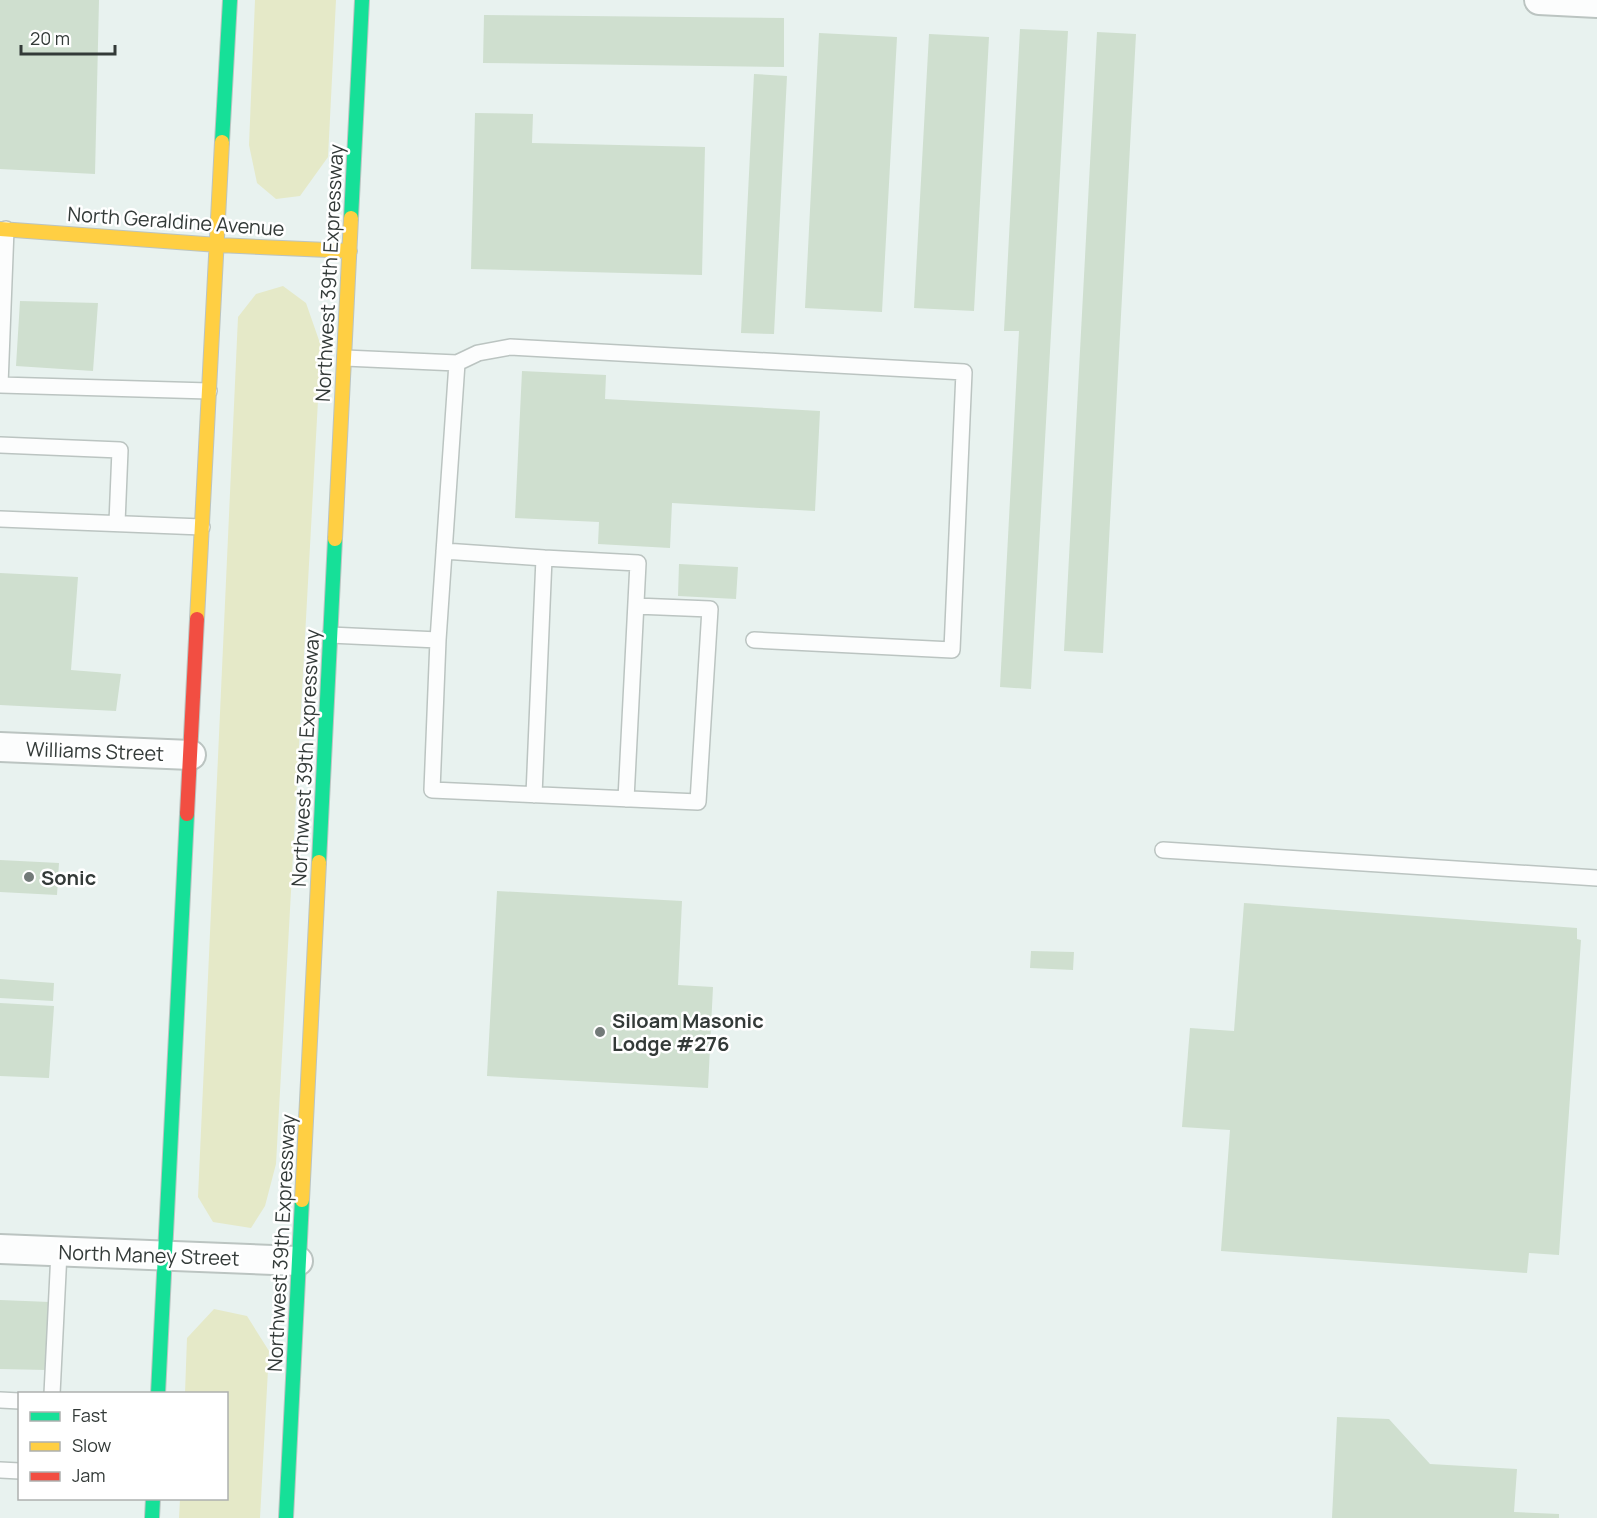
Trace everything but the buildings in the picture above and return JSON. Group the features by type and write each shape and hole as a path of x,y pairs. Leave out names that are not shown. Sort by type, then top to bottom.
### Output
{"main road":[{"path":"158,1392 230,0"},
{"name":"Northwest 39th Expressway","path":"286,1518 362,0"},
{"name":"North Geraldine Avenue","path":"3,229 218,245 350,251"},
{"path":"152,1518 153,1500"}],"street":[{"path":"1539,0 1597,3"},
{"name":"Williams Street","path":"0,747 191,755"},
{"name":"North Maney Street","path":"0,1249 298,1261"}],"lane":[{"path":"3,229 0,385 209,391"},
{"path":"345,357 457,363 478,352 510,347 964,372 952,650 754,640"},
{"path":"457,363 438,640 432,790 698,802 710,609 636,606"},
{"path":"0,445 120,450 117,524"},
{"path":"0,519 202,527"},
{"path":"444,551 638,563 626,799"},
{"path":"534,795 544,558"},
{"path":"330,635 438,640"},
{"path":"1163,850 1597,878"},
{"path":"52,1392 59,1252"},
{"path":"0,1400 18,1401"},
{"path":"0,1470 18,1471"}],"green space":[{"path":"255,0 336,0 328,157 300,196 276,199 257,183 249,145"},
{"path":"283,286 306,303 321,346 276,1164 265,1206 251,1228 213,1222 198,1197 238,317 256,294"},
{"path":"214,1309 247,1316 269,1351 260,1518 179,1518 180,1500 228,1500 228,1392 185,1392 187,1338"}],"traffic: fast":[{"path":"222,142 230,0"},
{"path":"351,218 362,0"},
{"path":"319,862 335,539"},
{"path":"158,1392 187,814"},
{"path":"286,1518 302,1200"},
{"path":"152,1518 153,1500"}],"traffic: slow":[{"path":"197,619 222,142"},
{"path":"335,539 351,218"},
{"path":"0,229 218,245 350,251"},
{"path":"302,1200 319,862"}],"traffic: jam":[{"path":"187,814 197,619"}],"place":[{"name":"Sonic","path":"29,877"},
{"name":"Siloam Masonic Lodge #276","path":"600,1032"}]}
